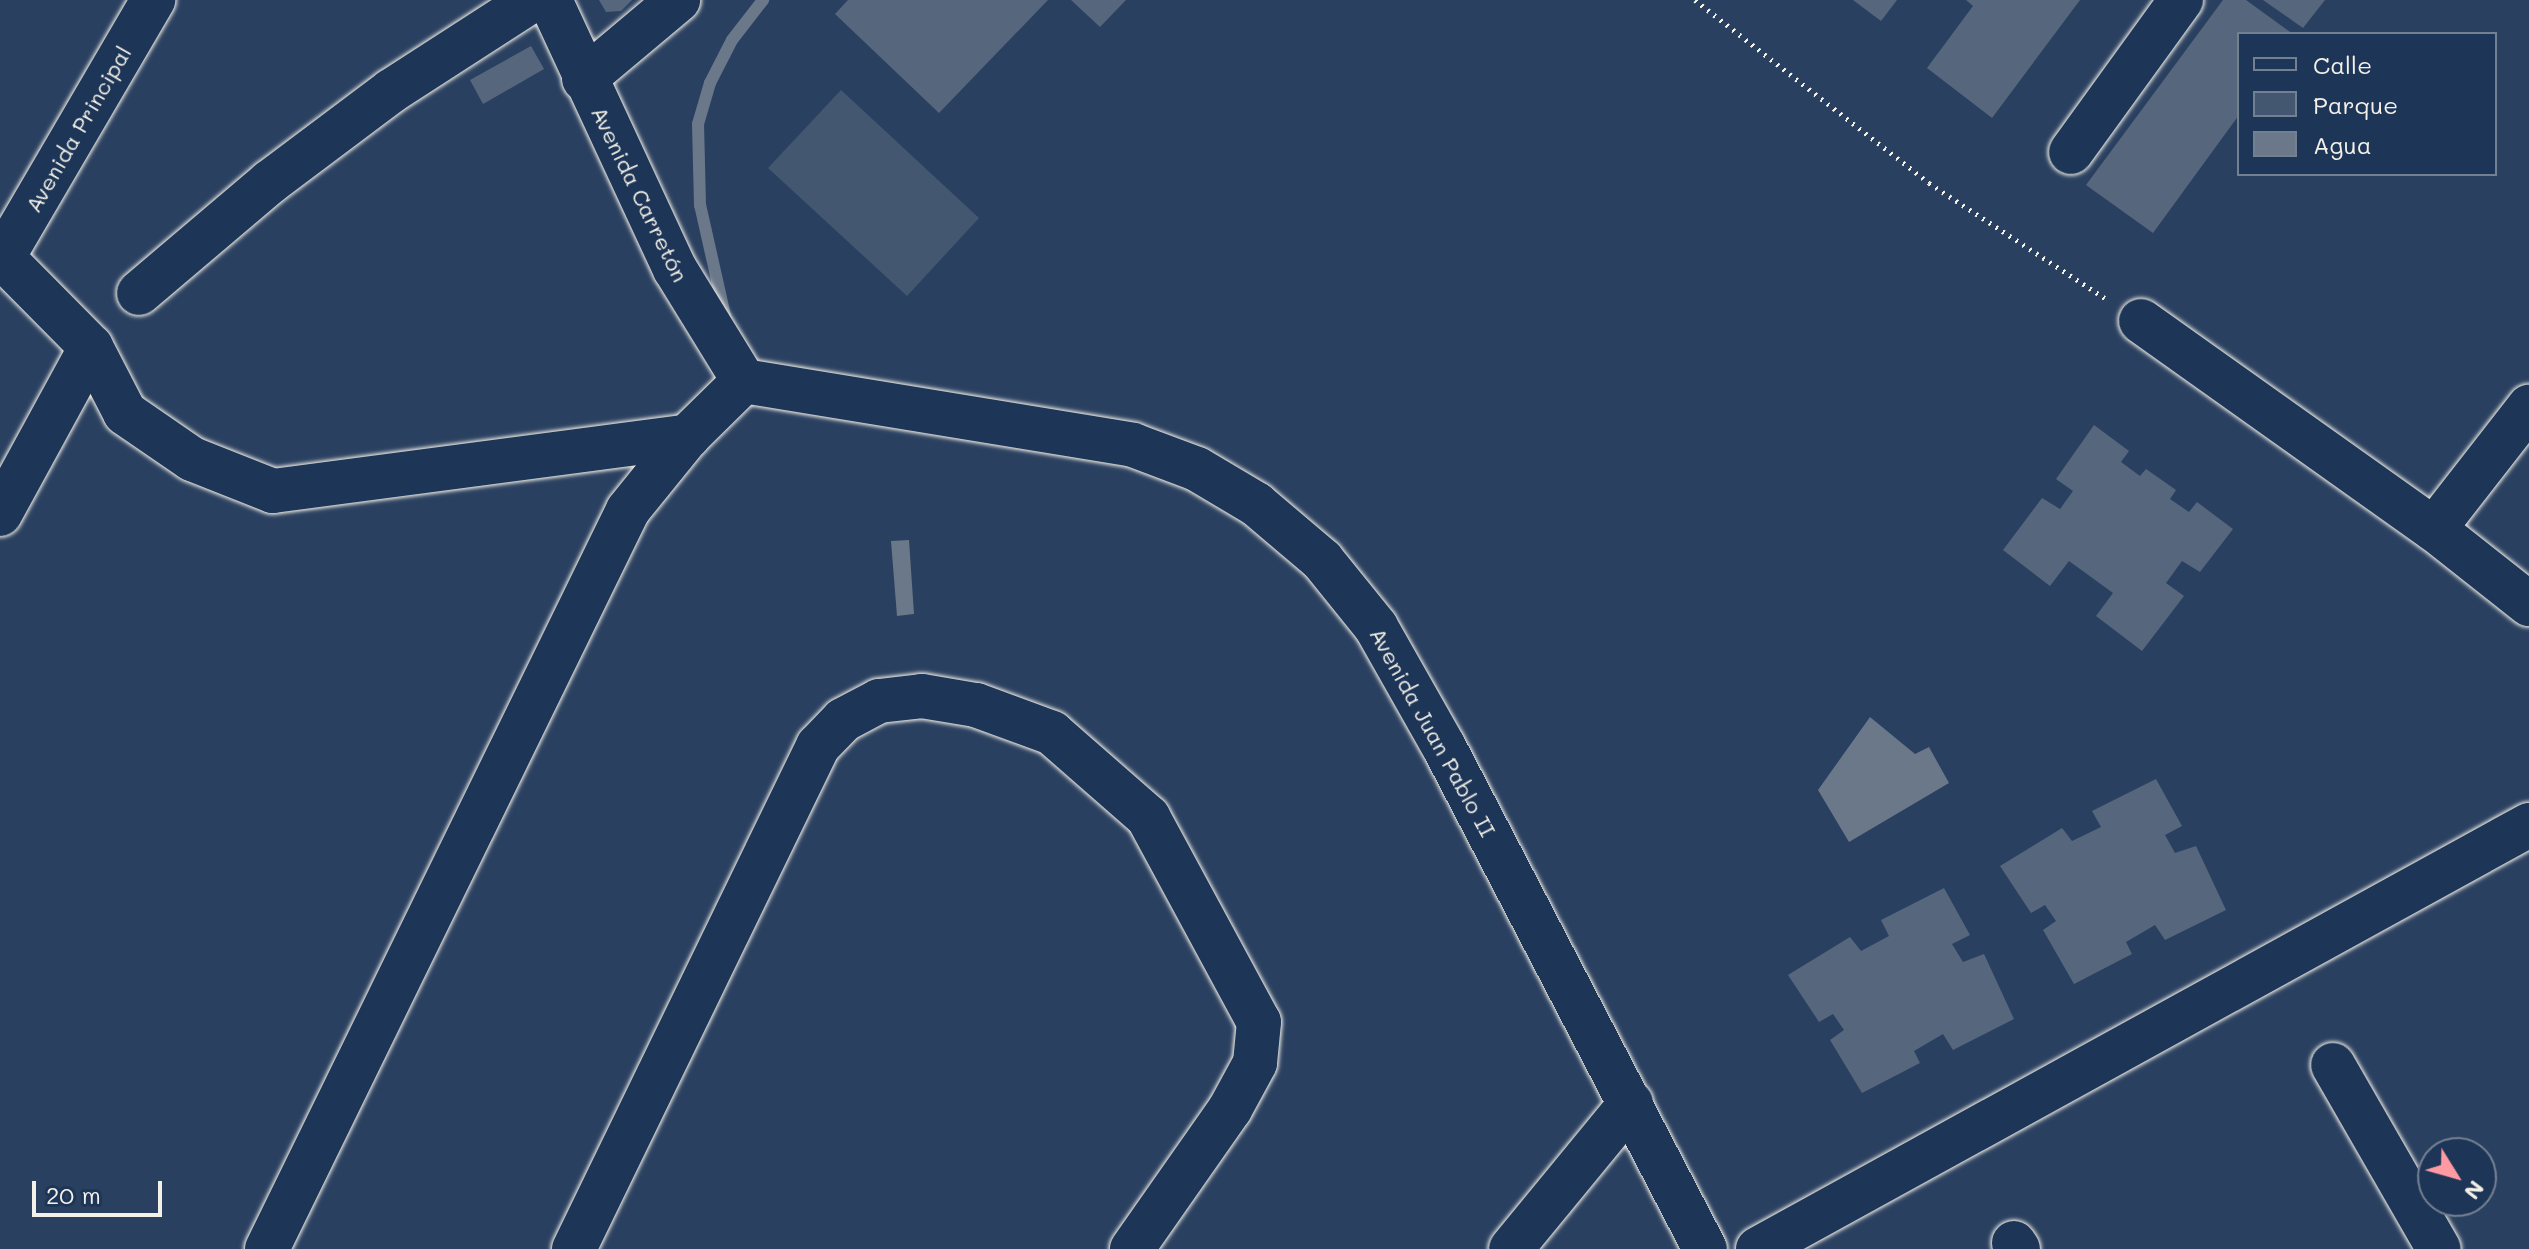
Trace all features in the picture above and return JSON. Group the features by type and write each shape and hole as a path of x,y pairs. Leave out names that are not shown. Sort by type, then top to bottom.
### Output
{"street":[{"name":"Avenida Principal","path":"1,256 153,0"},
{"path":"139,293 270,182 391,91 532,0"},
{"name":"Avenida Carretón","path":"550,0 584,79 675,269 744,381"},
{"path":"584,79 678,0"},
{"path":"2071,152 2181,0"},
{"path":"1,256 91,347 125,413 192,459 273,491 688,436"},
{"path":"2141,321 2434,529 2529,604"},
{"path":"0,514 91,347"},
{"path":"267,1249 628,510 688,436 744,381"},
{"name":"Avenida Juan Pablo II","path":"744,381 1133,445 1197,469 1256,504 1322,560 1376,627 1631,1103 1705,1249"},
{"path":"2434,529 2529,407"},
{"path":"574,1249 818,746 843,720 879,701 922,696 976,705 1052,733 1148,817 1259,1022 1255,1063 1230,1109 1132,1249"},
{"path":"1758,1249 2529,825"},
{"path":"2333,1065 2439,1249"},
{"path":"1511,1249 1631,1103"}],"path":[{"path":"1695,0 1929,183 2141,321"}],"green space":[{"path":"841,90 979,218 907,296 768,168"}],"water":[{"path":"909,540 914,614 897,616 891,541"},
{"path":"1870,717 1915,754 1929,747 1949,783 1849,842 1818,790"}],"building":[{"path":"599,0 632,0 621,11 606,12"},
{"path":"848,0 1048,0 939,113 835,14"},
{"path":"1071,0 1126,0 1100,27"},
{"path":"1853,0 1897,0 1881,21"},
{"path":"1966,0 2080,0 1992,118 1927,68 1973,6"},
{"path":"2223,0 2246,0 2290,32 2237,32 2237,118 2153,233 2086,185"},
{"path":"2263,0 2325,0 2303,28"},
{"path":"531,46 544,69 483,104 470,80"},
{"path":"2094,425 2129,451 2121,462 2140,476 2146,469 2176,490 2170,499 2189,512 2197,502 2233,529 2200,572 2182,561 2166,583 2184,596 2142,651 2096,616 2113,593 2069,561 2050,586 2003,550 2042,498 2060,509 2073,491 2056,479"},
{"path":"2156,779 2182,826 2165,835 2175,853 2196,846 2226,910 2165,940 2155,925 2126,942 2132,954 2074,984 2043,930 2056,921 2045,905 2031,913 2000,866 2062,828 2072,841 2101,827 2092,811"},
{"path":"1944,888 1970,935 1952,944 1963,962 1984,954 2014,1019 1953,1050 1943,1034 1914,1051 1920,1063 1862,1093 1830,1040 1844,1030 1833,1014 1819,1022 1788,975 1850,937 1861,951 1889,936 1881,920"}],"waterway":[{"path":"726,320 700,205 698,124 710,83 732,40 763,0"}]}
